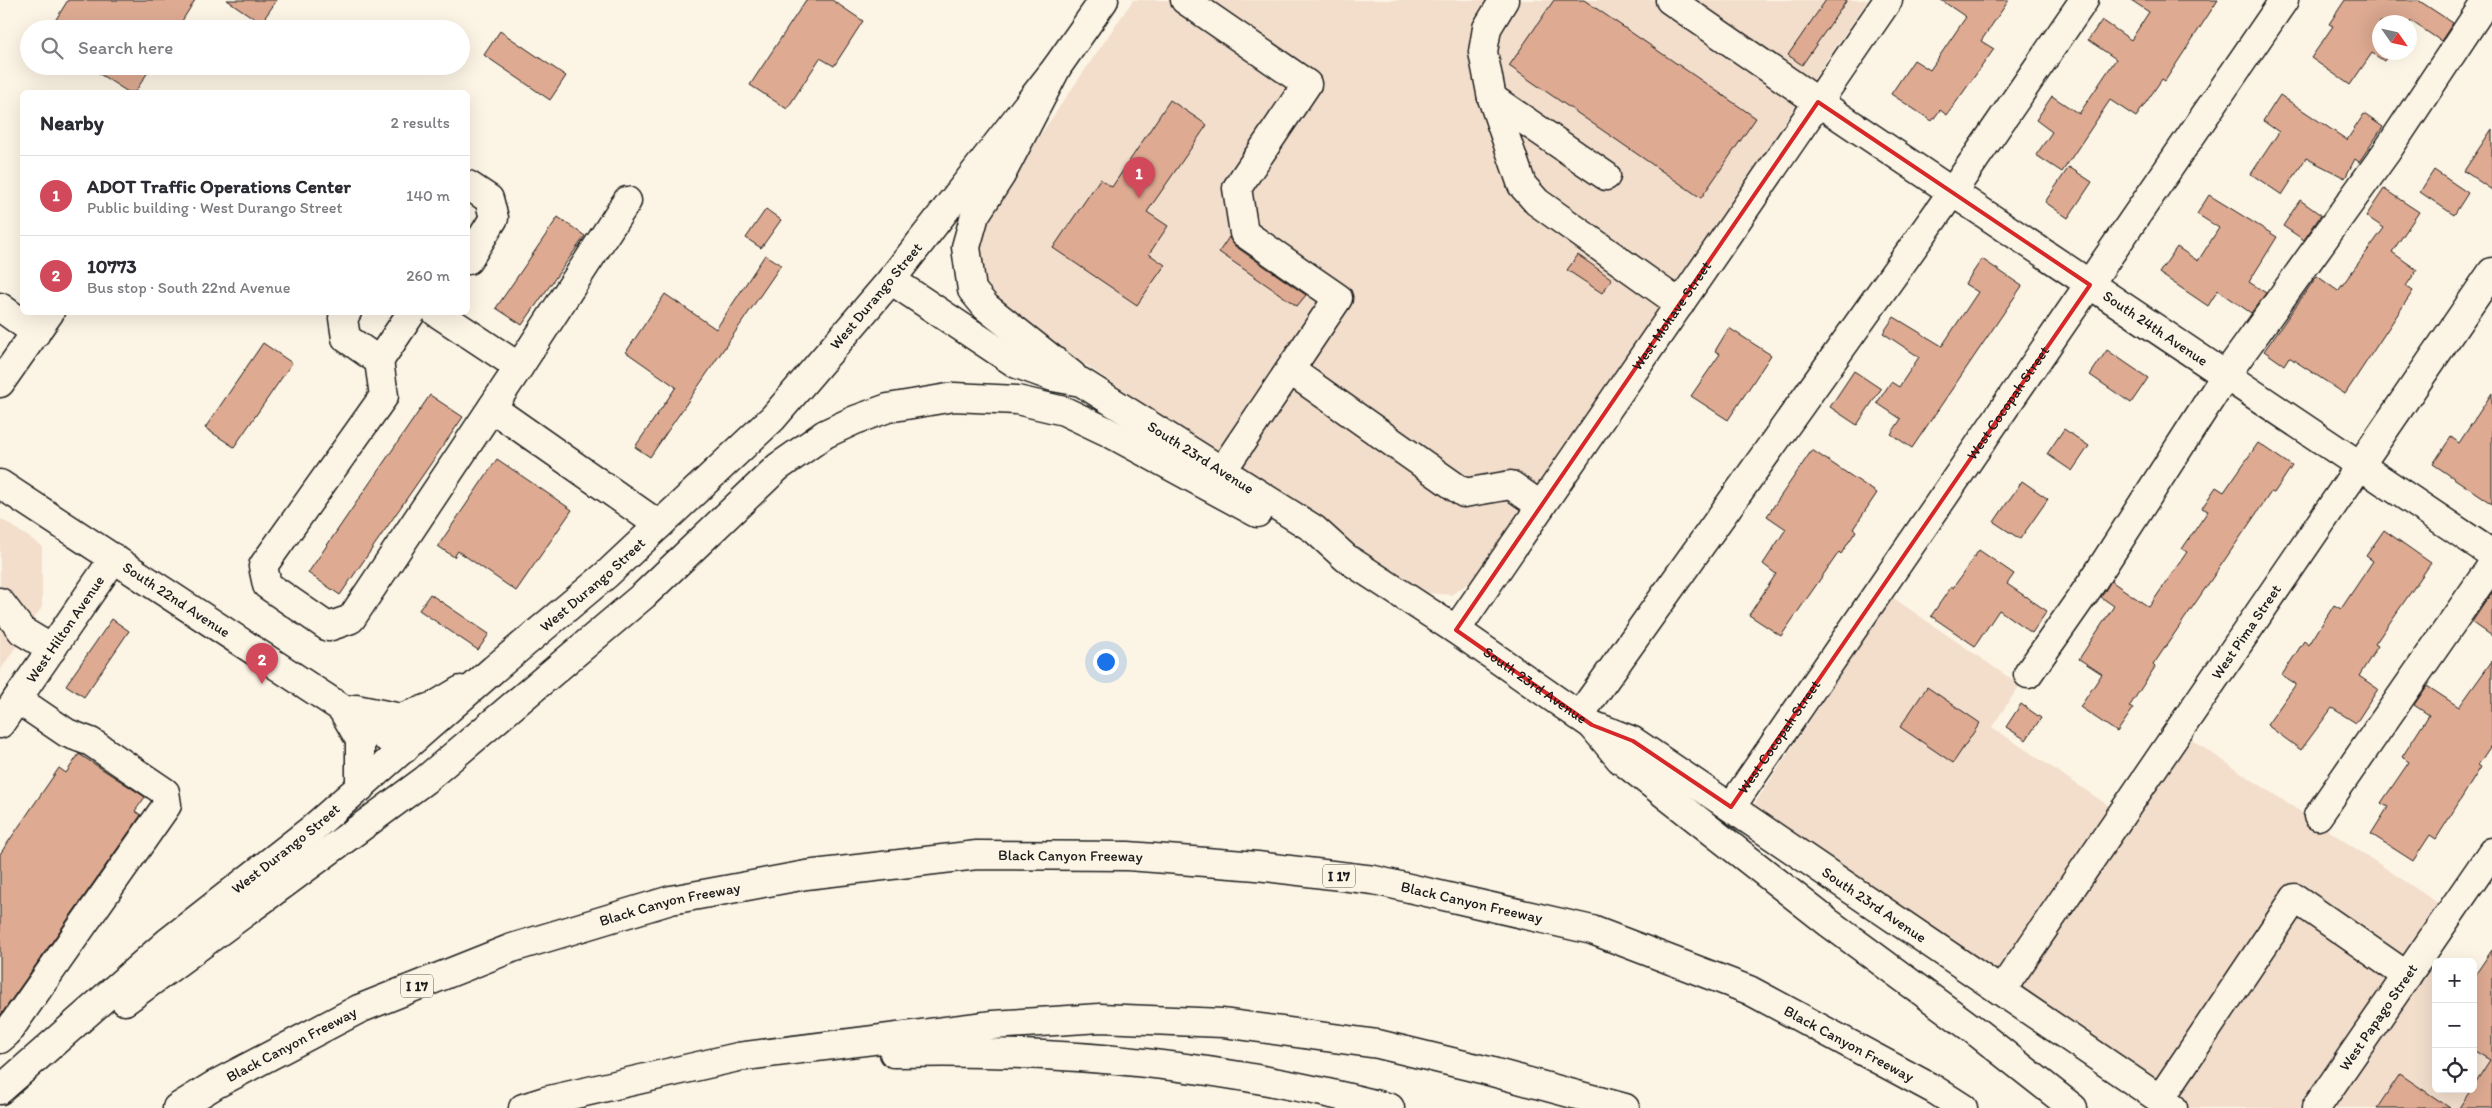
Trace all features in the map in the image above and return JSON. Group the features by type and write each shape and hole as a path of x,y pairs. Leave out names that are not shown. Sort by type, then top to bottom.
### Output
{"main road":[{"name":"West Durango Street","path":"9,1083 168,942 360,788 494,669 606,575 773,418 891,280 1057,67 1104,0"},
{"path":"1185,0 1308,84 1236,188 1244,233 1338,298 1222,471"},
{"path":"1504,0 1487,28 1483,52 1492,98 1522,186 1530,195 1680,304"},
{"name":"South 24th Avenue","path":"1670,0 1818,102 2492,554"},
{"name":"West Mohave Street","path":"1456,630 1888,0"},
{"path":"2073,1108 1974,1030 1830,923 1620,759 1585,720 2084,0"},
{"name":"West Cocopah Street","path":"1732,806 2284,0"},
{"path":"2028,674 2098,573 2225,376 2387,151 2487,0"},
{"path":"1057,67 1001,175 976,215 966,247 972,290 986,307 1081,382"},
{"path":"1492,98 1606,176"},
{"path":"470,186 489,199 494,218 470,257"},
{"path":"410,315 379,361 384,396 263,566 267,585 328,627 351,619 627,202"},
{"name":"West Pima Street","path":"2001,991 2492,272"},
{"name":"South 23rd Avenue","path":"891,280 1017,364 1053,377 1081,382 1314,529 1346,558 1456,630 1585,720 1633,741 1732,806 1852,891 2166,1103"},
{"path":"0,307 20,314"},
{"path":"0,383 43,323 22,315"},
{"path":"344,315 343,318 346,338 379,361"},
{"path":"441,315 519,367"},
{"path":"1290,370 1464,493 1511,485 1541,506"},
{"path":"9,1083 176,964 334,845 425,780 644,595 778,466 825,434 855,420 888,408 954,397 1017,400 1064,411 1106,431 1307,540 1346,558"},
{"path":"492,408 660,525"},
{"name":"South 22nd Avenue","path":"0,484 404,749"},
{"name":"West Hilton Avenue","path":"0,724 114,558"},
{"path":"2318,816 2492,565"},
{"path":"0,602 22,631 52,649"},
{"path":"340,706 401,718 434,706 494,669"},
{"path":"0,1039 7,1033 167,805 164,792 91,742 67,733 17,699"},
{"path":"340,706 360,740 360,788"},
{"name":"West Papago Street","path":"2316,1108 2492,852"},
{"name":"Black Canyon Freeway","path":"177,1108 216,1084 359,1010 512,948 671,900 806,875 977,854 1128,856 1277,868 1374,880 1592,930 1749,990 1935,1090 1963,1108"},
{"path":"2166,1103 2295,898 2407,976"},
{"path":"523,1108 545,1101 738,1057 1012,1024 1100,1018 1223,1023 1378,1044 1494,1072 1626,1108"},
{"path":"738,1057 935,1052 1080,1055 1146,1061 1288,1084 1390,1108"}],"highlighted area":[{"path":"1818,102 2090,285 1731,807 1633,741 1592,725 1456,630"}],"shaded area":[{"path":"1133,0 1868,0 1472,581 1451,595 1427,593 999,307 984,283 976,257 980,227 1003,189"},
{"path":"0,518 42,546 42,607 0,671"},
{"path":"1892,597 2020,685 1992,727 2133,822 2192,740 2462,919 2436,958 2432,958 2432,1093 2477,1093 2477,988 2492,998 2492,1108 2187,1108 1751,809"}],"building":[{"path":"68,0 195,0 183,20 56,20"},
{"path":"227,0 277,0 263,20 257,20"},
{"path":"806,0 832,0 863,21 834,66 820,58 787,109 750,85"},
{"path":"1554,0 1584,0 1756,118 1701,198 1509,66"},
{"path":"1826,0 1847,0 1802,65 1788,55"},
{"path":"1941,0 2009,0 1981,41 1994,49 1947,115 1940,110 1932,121 1891,94 1914,60 1930,70 1966,17"},
{"path":"2131,0 2218,0 2165,81 2162,79 2136,117 2110,100 2062,172 2036,155 2052,132 2036,120 2052,96 2079,114 2116,59 2088,40 2102,20 2131,40 2149,12"},
{"path":"2345,0 2418,0 2453,23 2441,41 2417,25 2417,15 2372,15 2372,53 2350,85 2311,58 2333,26 2329,24"},
{"path":"500,31 566,76 550,100 484,55"},
{"path":"101,75 146,75 136,90 125,90"},
{"path":"2280,95 2347,140 2364,114 2383,127 2359,162 2355,159 2345,178 2306,158 2282,195 2251,174 2279,132 2263,121"},
{"path":"1170,100 1207,125 1147,212 1168,226 1149,254 1165,265 1137,305 1053,248 1100,179 1112,187"},
{"path":"2492,129 2492,190 2464,171"},
{"path":"2069,167 2092,182 2068,218 2045,202"},
{"path":"2434,170 2468,193 2454,215 2420,192"},
{"path":"2384,189 2419,212 2392,252 2417,270 2406,286 2413,291 2345,394 2289,357 2284,365 2264,351 2317,276 2338,291 2384,228 2366,216"},
{"path":"2209,195 2277,237 2249,282 2266,293 2251,313 2218,290 2208,306 2159,273 2177,247 2198,261 2219,228 2197,214"},
{"path":"2300,200 2321,215 2304,240 2283,226"},
{"path":"766,209 781,220 761,248 746,238"},
{"path":"558,217 585,236 522,325 496,308"},
{"path":"1229,237 1235,246 1306,295 1297,306 1219,252"},
{"path":"765,255 781,265 650,457 635,447 676,387 626,352 665,294 716,329"},
{"path":"1578,255 1612,279 1602,293 1567,270"},
{"path":"1982,259 2022,286 1912,448 1891,434 1901,419 1877,403 1891,382 1899,387 1919,357 1883,333 1894,317 1942,346 1978,292 1965,284"},
{"path":"1729,328 1771,355 1728,420 1691,396 1720,354 1715,351"},
{"path":"263,343 292,363 234,447 205,428"},
{"path":"2107,350 2148,378 2131,403 2090,375"},
{"path":"1854,371 1881,389 1857,425 1830,407"},
{"path":"2492,393 2492,504 2433,464 2451,437 2459,443"},
{"path":"430,395 463,417 340,595 308,573"},
{"path":"2064,429 2089,446 2072,471 2047,454"},
{"path":"2258,443 2292,466 2274,493 2271,492 2153,665 2155,667 2129,707 2133,709 2117,732 2080,707 2102,674 2079,659 2114,606 2101,597 2111,581 2149,607 2187,552 2182,549 2208,511 2202,508 2216,487 2224,492"},
{"path":"1812,450 1877,493 1853,529 1856,531 1841,554 1839,552 1781,636 1749,615 1776,574 1763,564 1786,529 1767,516"},
{"path":"497,459 572,510 516,591 458,551 454,557 438,546"},
{"path":"2022,481 2048,499 2020,539 1994,522"},
{"path":"2384,530 2431,563 2375,644 2378,646 2359,676 2378,689 2356,723 2332,708 2301,750 2267,725 2296,684 2282,675 2304,641 2309,645 2334,605 2341,609 2373,561 2366,556"},
{"path":"1979,550 2014,574 2007,584 2047,611 2032,633 1999,610 1975,646 1931,616"},
{"path":"2492,592 2492,636 2472,622"},
{"path":"430,594 489,634 478,650 419,610"},
{"path":"112,619 129,631 84,697 66,685"},
{"path":"2492,661 2492,744 2478,765 2481,767 2436,839 2430,835 2413,861 2371,834 2388,807 2381,803 2409,762 2402,757 2429,715 2414,705 2427,686 2459,707"},
{"path":"1927,687 1980,723 1953,763 1900,727"},
{"path":"2021,704 2041,718 2026,740 2006,727"},
{"path":"79,754 145,797 135,811 141,815 0,1016 0,854 59,768 66,773"},
{"path":"2492,950 2492,1108 2459,1108 2469,1093 2477,1093 2477,1080 2490,1060 2477,1052 2477,972"},
{"path":"2400,1074 2450,1108 2377,1108"}],"place":[{"name":"ADOT Traffic Operations Center","path":"1139,198"},
{"name":"10773","path":"262,684"}]}
